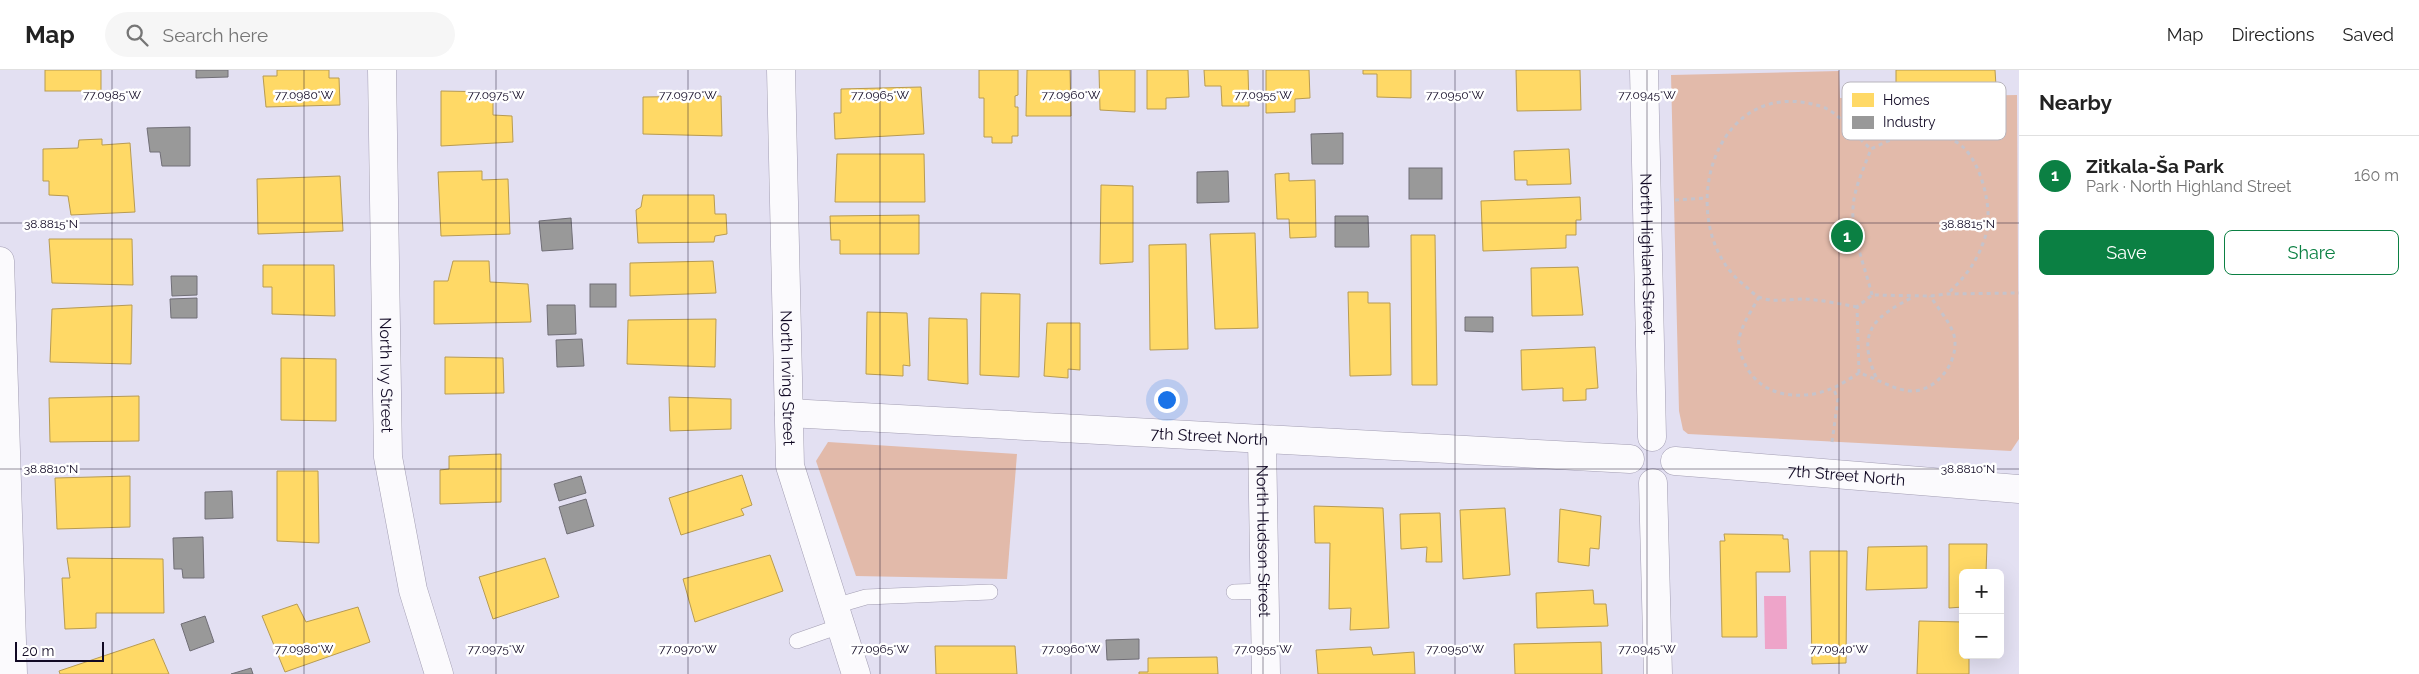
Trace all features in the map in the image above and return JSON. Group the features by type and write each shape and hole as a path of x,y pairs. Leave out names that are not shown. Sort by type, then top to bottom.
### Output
{"street":[{"name":"North Ivy Street","path":"382,70 388,456 413,590 439,674"},
{"name":"North Irving Street","path":"781,70 790,466 856,674"},
{"name":"North Highland Street","path":"1644,70 1652,437"},
{"path":"0,261 12,674"},
{"name":"7th Street North","path":"789,413 1630,458"},
{"path":"1652,437 1666,442 1671,447 1675,462 1670,474 1653,483 1646,482 1634,473 1630,458 1634,446 1639,441 1652,437"},
{"name":"North Hudson Street","path":"1262,439 1266,674"},
{"name":"7th Street North","path":"1675,462 2019,489"},
{"path":"1653,483 1658,674"}],"lane":[{"path":"1234,592 1265,591"},
{"path":"797,641 866,597 990,592"}],"path":[{"path":"1745,111 1759,103 1784,100 1807,101 1825,108 1842,123"},
{"path":"1733,121 1713,157 1707,198 1710,224 1726,265 1740,281 1759,297 1806,299 1857,307 1872,296 2019,294"},
{"path":"1861,140 1871,149"},
{"path":"1872,296 1853,220 1853,206 1859,182 1871,149 1891,140"},
{"path":"1947,294 1964,279 1972,268 1987,233 1988,213 1986,193 1975,167 1964,148 1950,140"},
{"path":"1674,200 1707,198"},
{"path":"1877,378 1869,361 1867,347 1875,324 1887,310 1915,296"},
{"path":"1759,297 1739,340 1742,359 1751,374 1765,388 1782,395 1818,393 1833,388 1859,373 1877,378 1902,389 1915,391 1942,378 1953,360 1955,347 1953,332 1930,296"},
{"path":"1857,307 1859,373"},
{"path":"1832,442 1838,399 1833,388"}],"shaded area":[{"path":"1839,71 1840,98 1842,98 1842,140 2006,140 2006,95 2017,95 2019,439 2011,451 1688,434 1683,430 1679,411 1671,75"},
{"path":"828,442 1017,454 1007,579 856,576 816,461"},
{"path":"1764,596 1786,596 1787,649 1765,649"}],"building: Homes":[{"path":"45,70 101,70 101,91 45,91"},
{"path":"277,70 329,70 329,78 339,78 340,105 266,107 263,76 277,76"},
{"path":"979,70 1018,70 1018,95 1015,96 1015,107 1018,107 1018,136 1012,136 1012,143 992,143 992,137 984,137 984,98 979,98"},
{"path":"1027,70 1070,70 1071,116 1026,116"},
{"path":"1099,70 1135,70 1135,112 1100,110"},
{"path":"1147,70 1188,70 1189,97 1166,98 1166,109 1147,109"},
{"path":"1204,70 1248,70 1249,106 1222,106 1221,86 1205,86"},
{"path":"1266,70 1309,70 1310,98 1295,99 1295,112 1266,113"},
{"path":"1363,70 1411,70 1411,98 1377,97 1377,74 1363,74"},
{"path":"1516,70 1580,70 1581,110 1517,111"},
{"path":"1896,70 1995,70 1996,82 1896,82"},
{"path":"921,87 924,134 835,139 834,113 841,113 841,89"},
{"path":"441,91 493,92 493,115 512,116 513,142 441,146"},
{"path":"721,96 722,136 643,134 643,97"},
{"path":"102,139 102,145 130,143 135,212 71,215 68,196 49,195 49,181 43,181 43,149 78,148 79,140"},
{"path":"1569,149 1571,184 1527,185 1527,180 1515,180 1514,151"},
{"path":"837,154 924,154 925,202 835,202"},
{"path":"482,171 482,180 508,179 510,234 441,236 438,172"},
{"path":"1289,173 1289,181 1315,180 1316,237 1290,238 1289,219 1277,219 1275,174"},
{"path":"340,176 343,231 258,234 257,179"},
{"path":"1101,185 1133,186 1133,262 1100,264"},
{"path":"643,195 714,195 715,214 726,214 727,234 715,236 714,242 638,243 636,210 641,207"},
{"path":"1580,197 1581,220 1576,220 1576,235 1566,235 1566,248 1483,251 1481,201"},
{"path":"919,215 919,254 840,254 840,240 831,240 830,216"},
{"path":"1255,233 1258,328 1215,329 1210,234"},
{"path":"1411,235 1435,235 1437,385 1412,385"},
{"path":"49,239 132,239 133,285 52,283"},
{"path":"1186,244 1188,349 1150,350 1149,245"},
{"path":"453,261 489,261 490,282 528,284 531,322 434,324 434,281 448,281"},
{"path":"713,261 716,293 630,296 630,263"},
{"path":"263,265 334,265 335,316 272,314 272,287 263,287"},
{"path":"1578,267 1583,315 1532,316 1531,268"},
{"path":"1348,292 1368,292 1368,303 1390,303 1391,375 1350,376"},
{"path":"981,293 1020,294 1019,377 980,375"},
{"path":"132,305 131,364 50,362 52,309"},
{"path":"867,312 907,313 910,366 903,365 903,376 866,374"},
{"path":"929,318 967,319 968,384 928,380"},
{"path":"716,319 715,367 627,364 628,320"},
{"path":"1047,323 1080,323 1080,370 1068,369 1068,378 1044,376"},
{"path":"1595,347 1598,388 1586,389 1586,400 1563,401 1563,388 1522,390 1521,350"},
{"path":"445,357 503,358 504,393 445,394"},
{"path":"281,358 336,359 336,421 281,420"},
{"path":"139,396 139,441 50,442 49,398"},
{"path":"669,397 731,399 731,429 670,431"},
{"path":"501,454 501,502 440,504 440,470 449,469 449,456"},
{"path":"277,471 318,471 319,543 277,541"},
{"path":"742,475 752,505 741,509 744,515 681,535 669,498"},
{"path":"130,476 130,527 57,529 55,478"},
{"path":"1314,506 1383,508 1389,628 1350,630 1351,608 1329,609 1330,543 1315,543"},
{"path":"1505,508 1510,575 1463,579 1460,510"},
{"path":"1560,509 1601,516 1599,549 1590,548 1589,566 1558,562"},
{"path":"1440,513 1442,562 1426,562 1427,547 1401,549 1400,514"},
{"path":"1724,534 1783,535 1783,539 1788,539 1790,572 1756,572 1757,637 1722,637 1720,541 1725,541"},
{"path":"1949,544 1987,544 1986,569 1959,569 1959,607 1949,608"},
{"path":"1927,546 1927,588 1866,590 1868,547"},
{"path":"1810,551 1847,551 1846,663 1812,664"},
{"path":"770,555 783,591 695,622 683,579"},
{"path":"67,558 163,559 164,613 96,613 96,628 65,629 62,578 70,578"},
{"path":"545,558 559,597 493,619 479,577"},
{"path":"1593,590 1594,604 1606,604 1608,626 1537,628 1536,593"},
{"path":"297,604 306,622 358,607 370,642 285,672 262,616"},
{"path":"1919,621 1959,622 1959,659 1969,659 1969,674 1917,674"},
{"path":"154,639 169,674 60,674 59,671"},
{"path":"1601,642 1602,674 1515,674 1514,644"},
{"path":"935,646 1015,646 1017,674 936,674"},
{"path":"1371,647 1373,655 1414,652 1415,674 1318,674 1316,650"},
{"path":"1217,657 1218,674 1139,674 1139,672 1148,672 1148,658"}],"building: Industry":[{"path":"196,70 228,70 228,77 196,78"},
{"path":"190,127 190,166 162,166 160,152 150,152 147,128"},
{"path":"1343,133 1343,164 1312,164 1311,134"},
{"path":"1409,168 1442,168 1442,199 1409,199"},
{"path":"1228,171 1229,202 1197,203 1197,172"},
{"path":"1335,216 1368,216 1369,247 1335,247"},
{"path":"571,218 573,249 542,251 539,221"},
{"path":"171,276 197,276 197,295 172,296"},
{"path":"590,284 616,284 616,307 590,307"},
{"path":"197,298 197,318 171,318 170,299"},
{"path":"547,305 575,305 576,334 548,335"},
{"path":"1465,317 1493,317 1493,332 1465,331"},
{"path":"582,339 584,366 557,367 556,340"},
{"path":"581,476 586,493 559,501 554,484"},
{"path":"232,491 233,518 205,519 205,492"},
{"path":"586,499 594,526 567,534 559,507"},
{"path":"203,537 204,578 183,578 182,569 174,569 173,538"},
{"path":"205,616 214,642 190,651 181,624"},
{"path":"1139,639 1139,659 1107,660 1106,640"},
{"path":"251,668 253,674 231,674"}],"place":[{"name":"Zitkala-Ša Park","path":"1847,236"}]}
